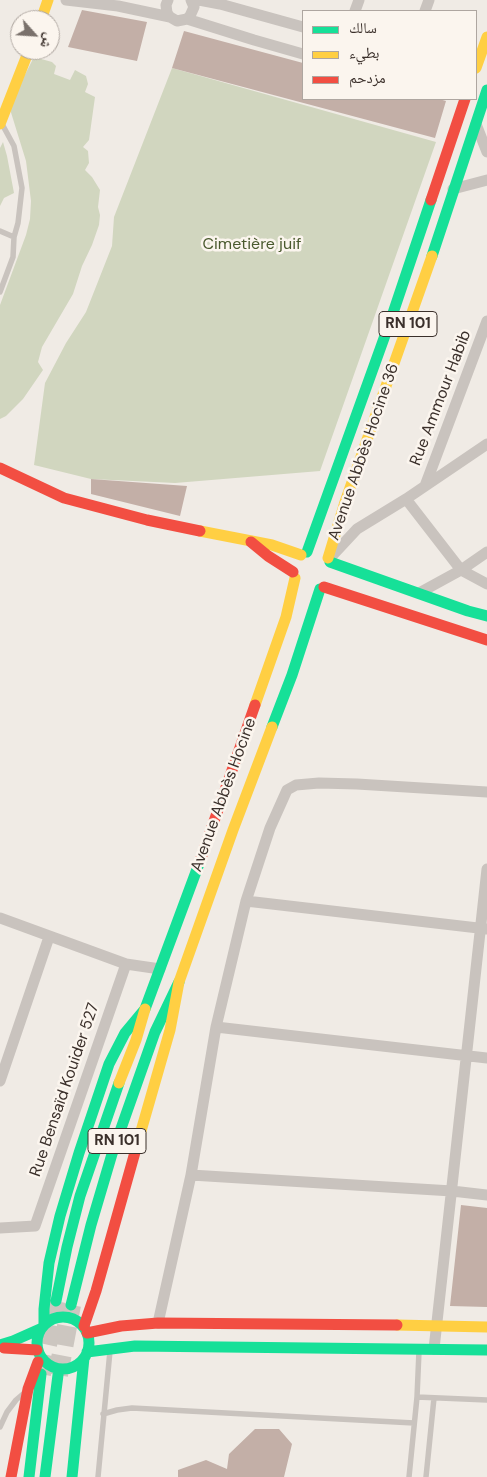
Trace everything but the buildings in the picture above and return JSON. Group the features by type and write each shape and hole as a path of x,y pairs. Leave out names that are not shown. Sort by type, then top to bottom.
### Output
{"main road":[{"path":"477,63 487,37"},
{"path":"0,123 25,60"},
{"name":"Avenue Abbès Hocine 36","path":"329,560 345,502 415,306 487,91"},
{"name":"Avenue Abbès Hocine 36","path":"304,553 392,316 465,100"},
{"path":"0,468 64,498 147,520 304,553 319,552 329,560 363,574 487,616"},
{"path":"250,541 300,582 314,590 322,588 332,576 329,560"},
{"path":"300,582 297,560 304,553"},
{"name":"Avenue Abbès Hocine","path":"145,1009 212,829 300,582"},
{"path":"322,588 487,640"},
{"name":"Avenue Abbès Hocine","path":"178,982 292,675 322,588"},
{"path":"85,1330 159,1072 170,1030 178,982"},
{"name":"RN 101","path":"71,1305 91,1225 112,1154 155,1032 178,982"},
{"path":"145,1009 125,1033 109,1064 60,1216 49,1263 42,1326 36,1339 39,1354 45,1362 51,1367 65,1369 72,1367 86,1355 110,1349 155,1346 487,1350"},
{"name":"RN 101","path":"56,1301 80,1196 118,1085 136,1040 145,1009"},
{"path":"0,1347 57,1317 64,1316 78,1321 85,1330 89,1339 72,1477"},
{"path":"85,1330 158,1323 487,1327"},
{"path":"0,1347 20,1348 39,1354"},
{"path":"11,1477 28,1389 39,1354"},
{"path":"29,1477 41,1374"},
{"path":"46,1477 58,1375"}],"street":[{"path":"66,0 118,6 170,17 177,21 187,20 302,54"},
{"path":"168,0 166,9 170,17"},
{"path":"187,20 193,12 192,0"},
{"path":"198,0 220,4 302,27"},
{"path":"476,124 487,152"},
{"path":"453,189 487,180"},
{"name":"Rue Ammour Habib","path":"425,486 487,321"},
{"path":"329,560 357,529 406,499 487,444"},
{"path":"406,499 461,570 487,584"},
{"path":"419,593 461,570 487,552"},
{"path":"158,1323 191,1175 216,1027 246,901 270,828 287,790 296,785 319,783 487,792"},
{"path":"434,1349 466,1056 484,929 487,869"},
{"path":"246,901 484,929"},
{"path":"0,918 131,964 160,969"},
{"path":"0,1081 49,936"},
{"name":"Rue Bensaïd Kouider 527","path":"0,1228 36,1226 131,964"},
{"path":"216,1027 487,1058"},
{"path":"191,1175 452,1191 487,1195"}],"lane":[{"path":"0,123 6,129 14,146 22,188 18,223 14,237 13,257 0,292"},
{"path":"0,231 14,237"},
{"path":"98,1477 110,1349"},
{"path":"409,1477 420,1349"},
{"path":"0,1427 7,1412 28,1389"},
{"path":"417,1397 487,1400"},
{"path":"426,1477 434,1398"},
{"path":"104,1414 132,1408 414,1423"}],"green space":[{"path":"32,60 52,62 56,66 54,74 70,80 75,70 86,76 88,84 85,92 95,97 89,140 83,147 88,151 89,163 85,170 100,190 98,207 100,215 99,225 73,294 42,347 38,362 43,370 23,399 6,416 0,419 0,305 26,235 30,219 31,201 26,161 9,106"},
{"name":"Cimetière juif","path":"172,68 436,142 320,471 175,483 91,479 34,465 45,383 66,343 86,312 112,246 114,217"},
{"path":"3,142 14,193 4,198 0,206 0,148"}],"tunnel":[{"path":"41,1374 56,1301"},
{"path":"58,1375 71,1305"}],"traffic: fast":[{"path":"432,256 487,90"},
{"path":"307,552 392,316 431,200"},
{"path":"330,562 487,616"},
{"path":"272,727 292,675 320,589"},
{"path":"44,1324 49,1263 60,1216 79,1153 109,1064 125,1033 145,1009 200,861"},
{"path":"71,1305 91,1225 112,1154 155,1032 179,982"},
{"path":"56,1301 80,1196 119,1083"},
{"path":"58,1317 68,1317 82,1324 89,1338 89,1343 89,1348 82,1362 68,1369 58,1369 48,1365 41,1358 37,1348 37,1338 41,1328 48,1321 58,1317"},
{"path":"0,1345 40,1329"},
{"path":"87,1352 135,1346 487,1350"},
{"path":"72,1477 84,1358"},
{"path":"29,1477 41,1374"},
{"path":"45,1477 58,1375"}],"traffic: slow":[{"path":"44,10 48,0"},
{"path":"477,65 487,37"},
{"path":"0,124 25,60"},
{"path":"328,558 345,502 432,256"},
{"path":"200,531 272,545 301,555"},
{"path":"255,705 286,617 295,578"},
{"path":"139,1138 170,1030 179,982 272,727"},
{"path":"119,1083 136,1040 145,1009"},
{"path":"397,1325 487,1327"}],"traffic: jam":[{"path":"431,200 465,100"},
{"path":"0,468 64,498 147,520 200,531"},
{"path":"251,542 268,556 293,572"},
{"path":"324,587 487,640"},
{"path":"200,861 255,705"},
{"path":"84,1326 96,1291 139,1138"},
{"path":"87,1333 121,1326 158,1323 397,1325"},
{"path":"4,1348 37,1350"},
{"path":"11,1477 28,1389 38,1362"}]}
